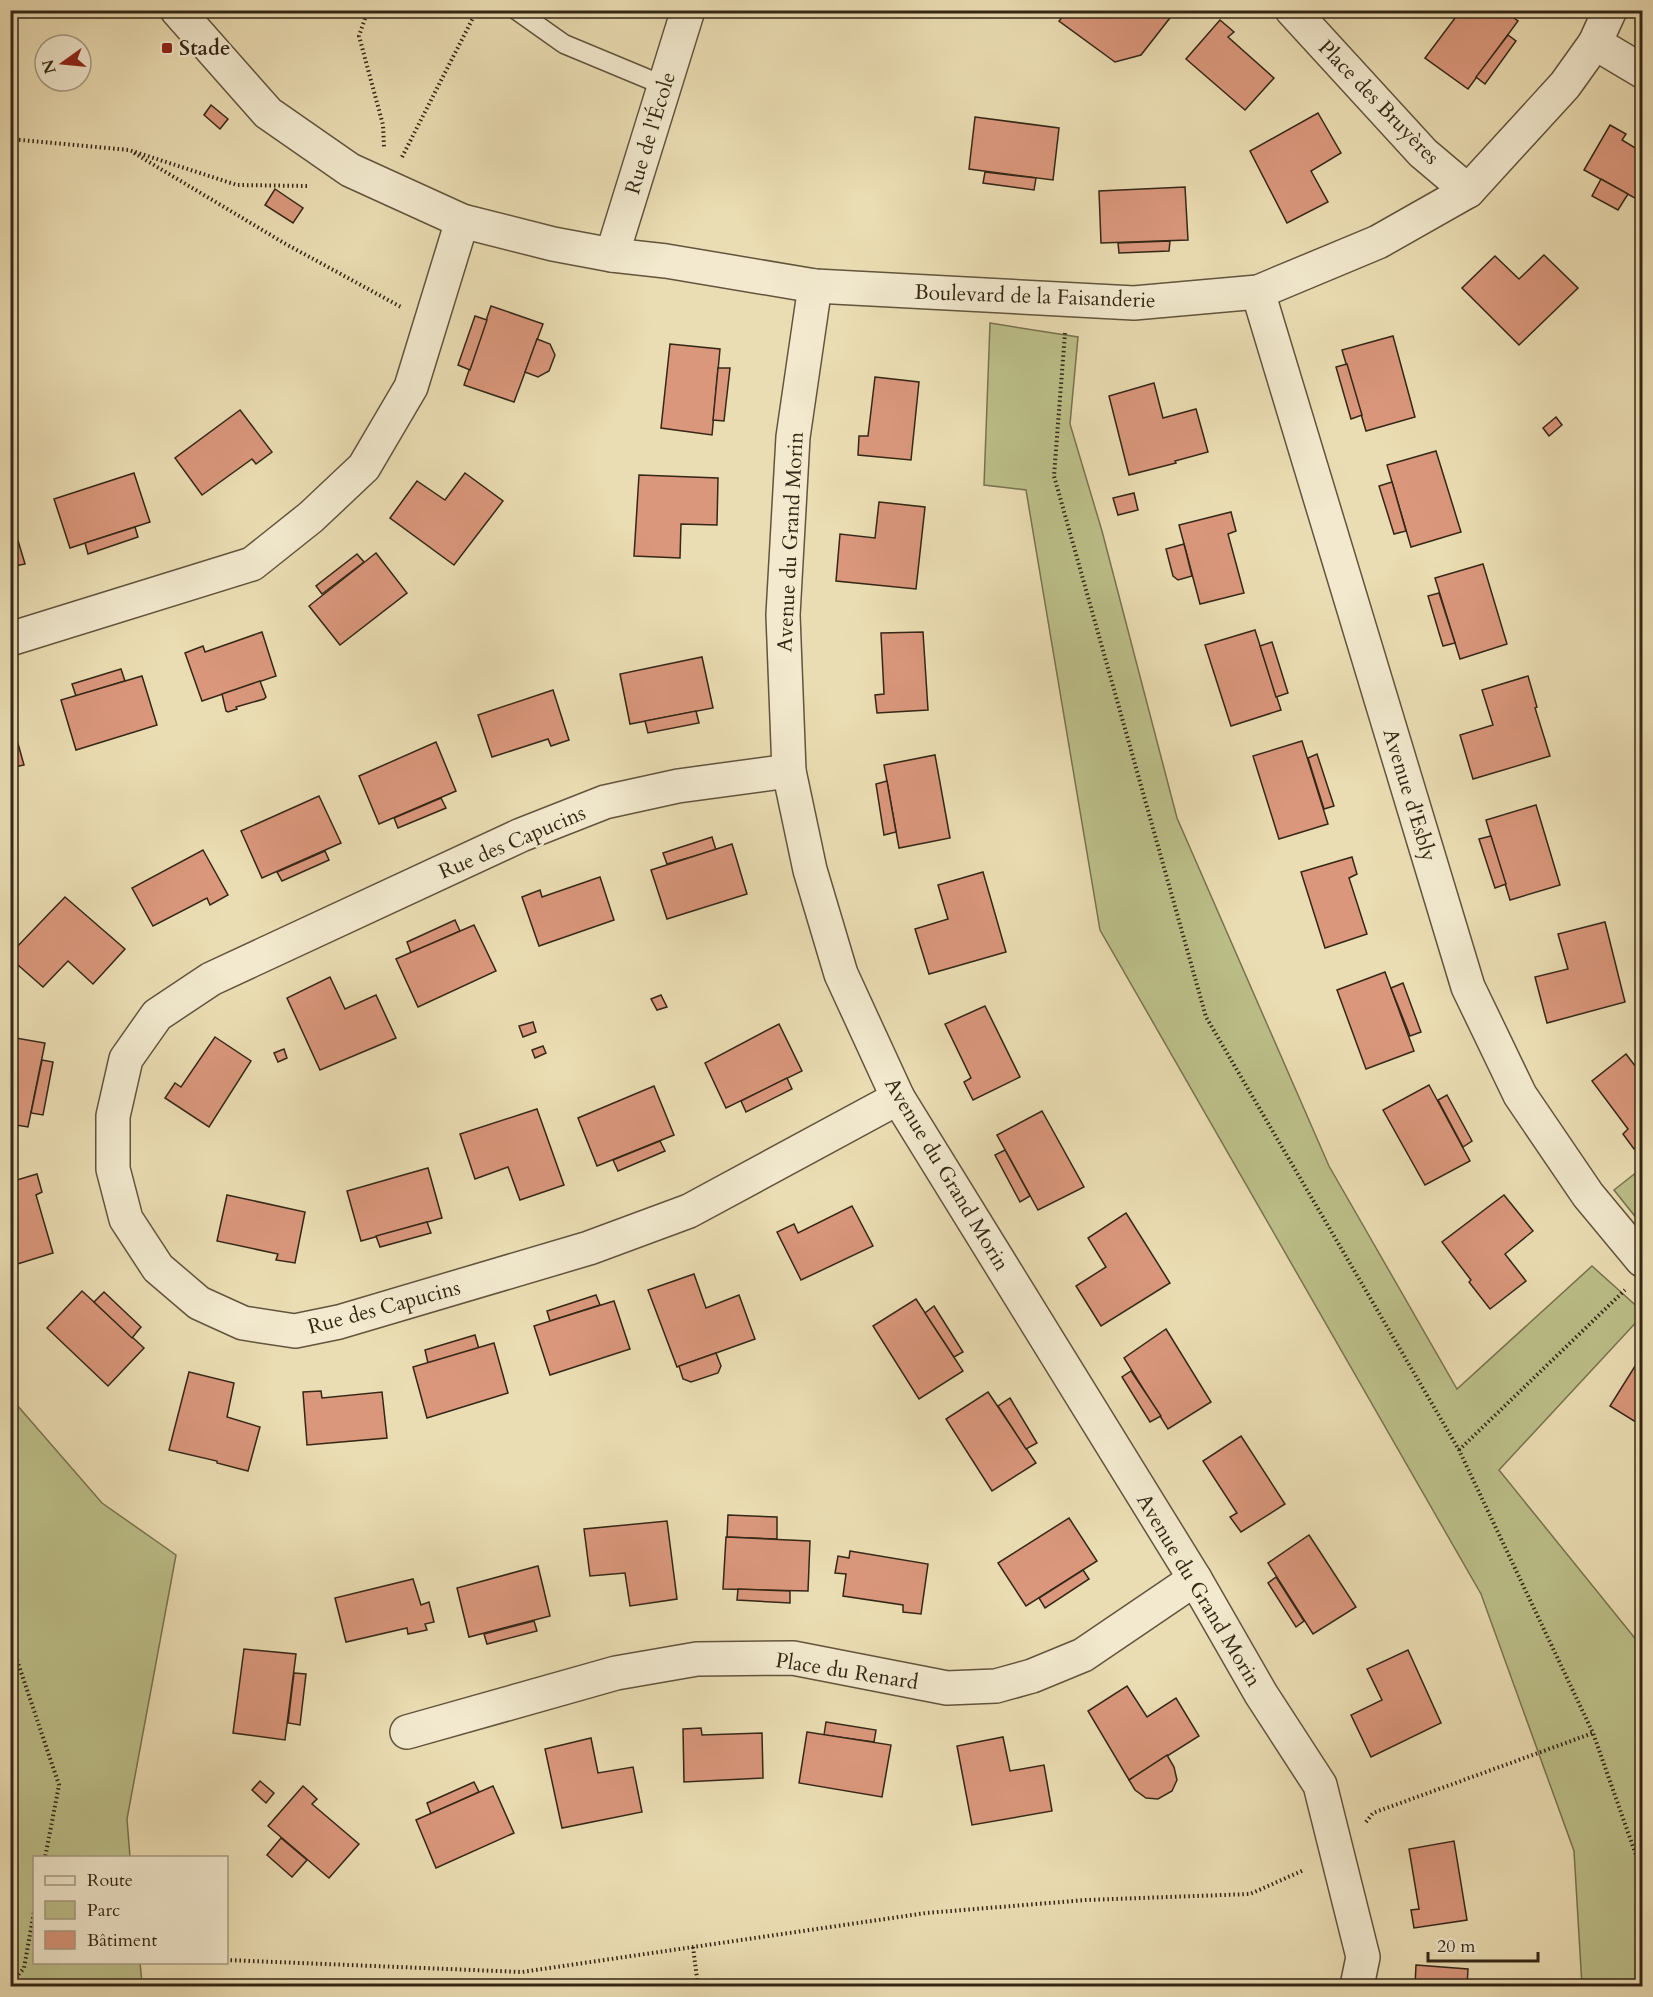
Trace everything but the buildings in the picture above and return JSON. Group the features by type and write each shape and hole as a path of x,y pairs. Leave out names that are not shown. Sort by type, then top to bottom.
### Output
{"street":[{"name":"Boulevard de la Faisanderie","path":"177,10 268,113 350,170 462,221 553,244 612,255 666,261 815,286 1134,303 1258,292 1378,242 1468,191 1565,85 1595,43 1610,10"},
{"name":"Rue de l'École","path":"612,255 688,10"},
{"name":"Place des Bruyères","path":"1292,10 1423,153 1468,191"},
{"path":"1595,43 1642,72"},
{"path":"10,639 252,564 310,517 364,467 411,387 462,221"},
{"name":"Avenue du Grand Morin","path":"815,286 794,437 783,615 789,771 810,870 841,974 898,1098 1195,1579 1261,1694 1320,1785 1363,1957 1357,1986"},
{"name":"Avenue d'Esbly","path":"1258,292 1468,987 1520,1095 1588,1195 1642,1260"},
{"name":"Rue des Capucins","path":"789,771 678,786 605,802 521,835 211,979 157,1015 126,1059 113,1116 113,1169 126,1219 158,1268 199,1303 243,1323 295,1331 339,1322 578,1252 689,1211 898,1098"},
{"name":"Place du Renard","path":"407,1732 616,1673 697,1659 793,1658 946,1688 996,1686 1032,1676 1083,1655 1195,1579"}],"lane":[{"path":"516,10 564,44 665,86"}],"path":[{"path":"368,10 359,36 383,125 387,187"},
{"path":"387,187 477,10"},
{"path":"10,139 129,150 237,185 318,186"},
{"path":"129,150 284,243 430,323"},
{"path":"1068,300 1054,476 1206,1017 1459,1450 1593,1733 1642,1872"},
{"path":"1459,1450 1626,1289"},
{"path":"10,1634 59,1785 45,1856"},
{"path":"228,1960 522,1972 926,1913 1086,1900 1250,1894 1339,1855 1373,1813 1593,1733"},
{"path":"10,1985 24,1968 33,1918"},
{"path":"693,1947 698,1986"}],"green space":[{"path":"990,323 1078,337 1070,424 1102,531 1177,818 1329,1166 1457,1389 1592,1266 1642,1311 1642,1316 1499,1470 1642,1647 1642,1986 1582,1986 1574,1851 1481,1594 1100,930 1026,490 984,485"},
{"path":"1642,1168 1642,1225 1614,1190"},
{"path":"10,1397 102,1503 176,1555 127,1819 130,1856 33,1856 33,1964 140,1964 142,1983 132,1986 11,1986"}],"place":[{"name":"Stade","path":"167,48"}]}
